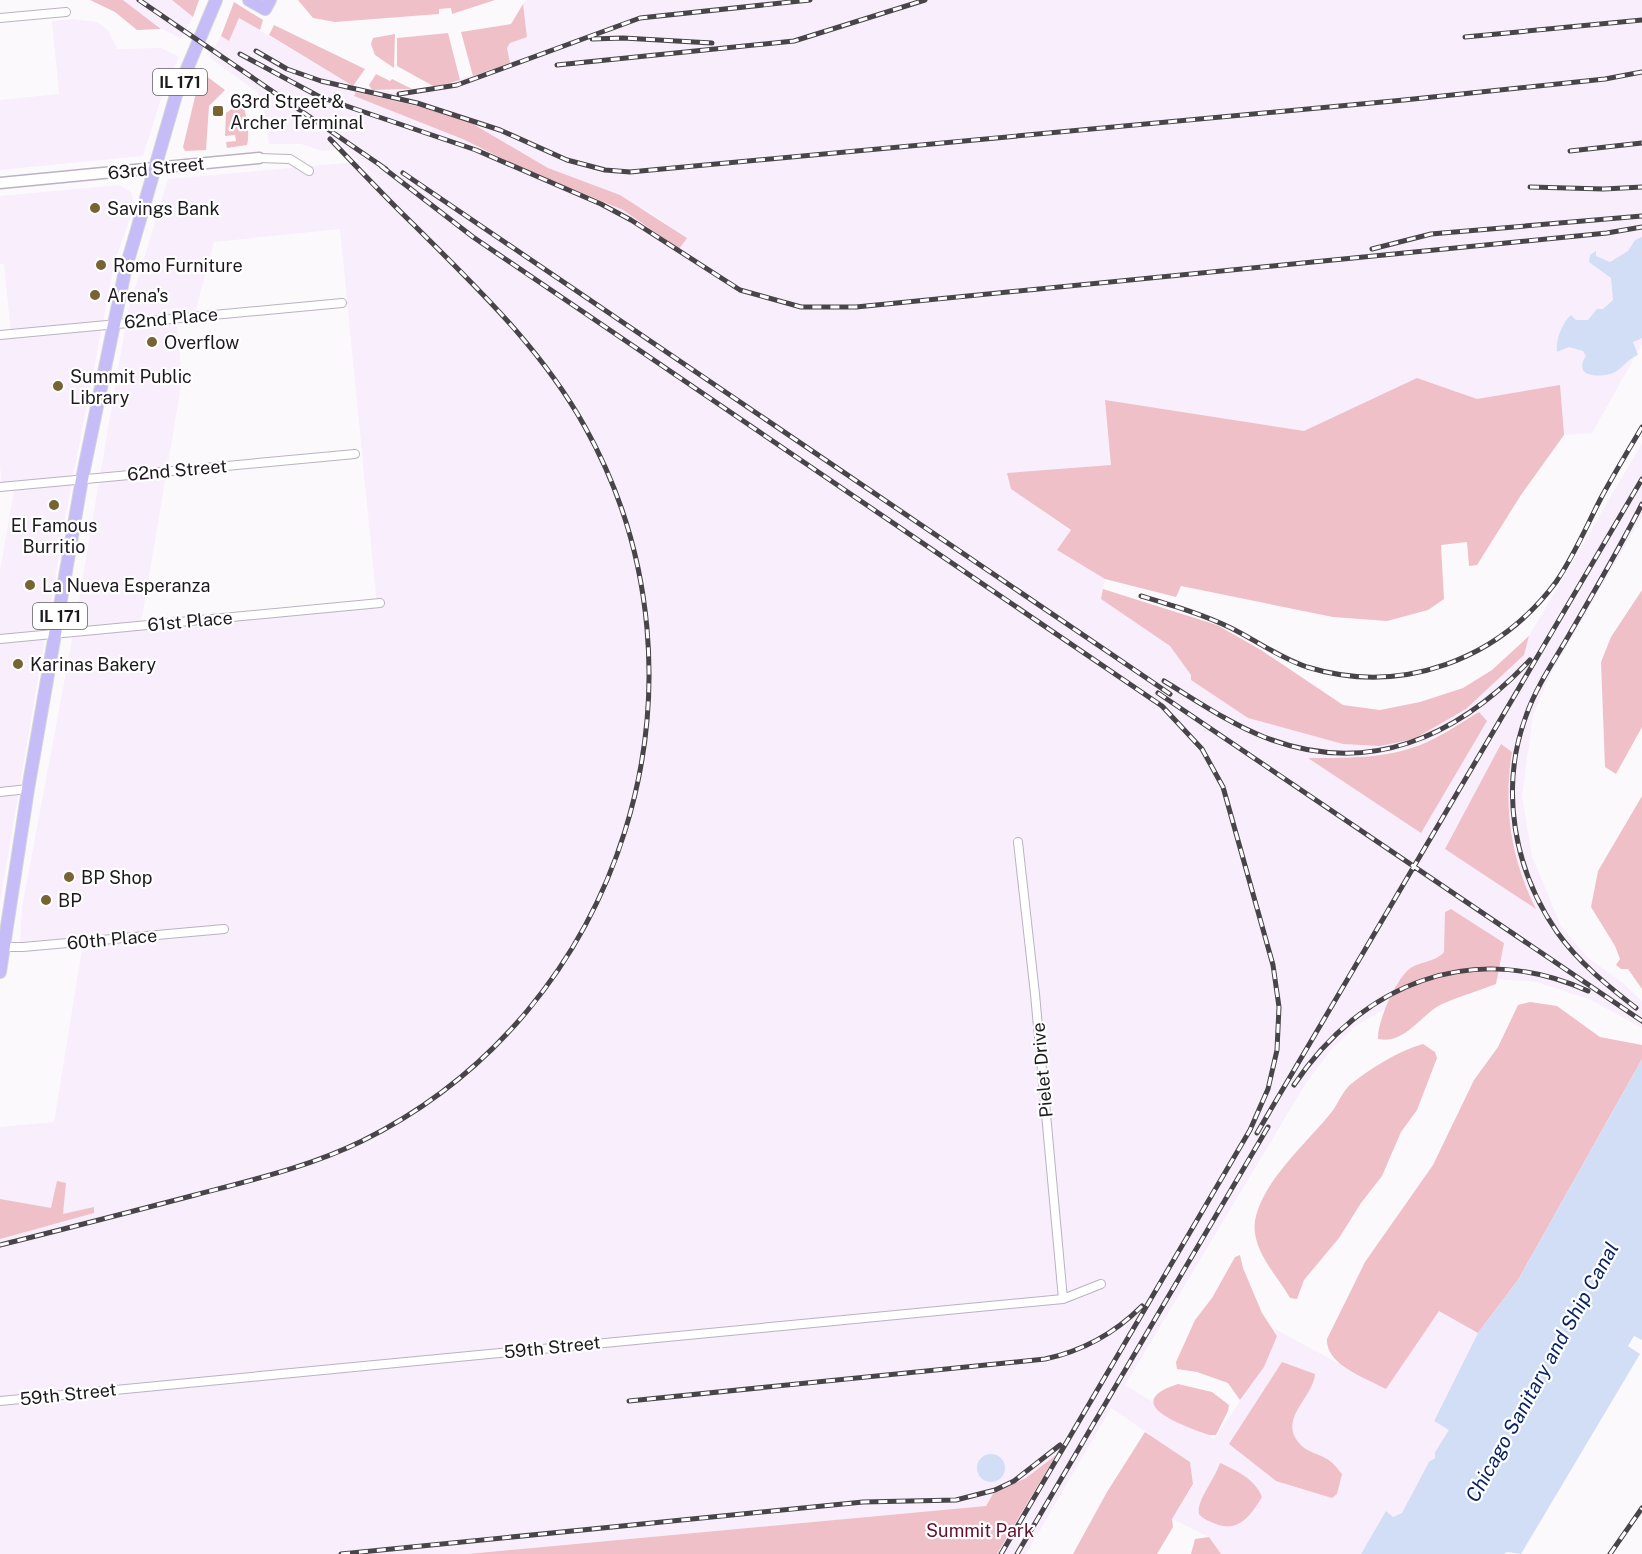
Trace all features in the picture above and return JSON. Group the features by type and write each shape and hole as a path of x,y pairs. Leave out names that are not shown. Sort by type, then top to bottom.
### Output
{"main road":[{"name":"IL 171","path":"0,972 2,947 57,633 81,479 113,324 131,246 184,72 216,0"},
{"path":"249,0 265,9 270,0"},
{"name":"63rd Street","path":"0,183 259,158"}],"street":[{"path":"0,18 66,12"},
{"name":"63rd Street","path":"259,158 290,159 309,171"},
{"name":"62nd Place","path":"0,334 342,303"},
{"name":"62nd Street","path":"0,487 355,454"},
{"name":"61st Place","path":"0,639 380,603"},
{"path":"0,792 28,789"},
{"name":"Pielet Drive","path":"1018,842 1035,994 1063,1299"},
{"name":"60th Place","path":"2,947 224,929"},
{"name":"59th Street","path":"0,1401 1063,1299 1101,1284"}],"shaded area":[{"path":"123,0 172,0 193,17 181,38 162,29"},
{"path":"527,0 1642,0 1642,344 1592,433 1008,473 1011,489 1071,531 1057,550 1105,579 1101,599 1170,646 1191,675 1191,680 1248,718 1343,744 1414,739 1466,709 1524,655 1529,636 1642,443 1642,517 1550,675 1533,715 1522,796 1532,856 1561,926 1587,957 1623,983 1642,1001 1642,1028 1591,1000 1537,982 1486,978 1391,1005 1354,1027 1331,1050 1306,1083 1125,1385 1214,1439 1264,1367 1277,1336 1275,1329 1386,1389 1439,1310 1478,1333 1434,1420 1450,1430 1435,1451 1435,1458 1429,1463 1402,1513 1393,1517 1386,1512 1361,1554 1221,1554 1209,1537 1172,1519 1193,1485 1190,1462 1111,1408 1026,1554 997,1554 1054,1457 1026,1478 994,1492 986,1506 467,1554 0,1554 0,1127 54,1122 84,937 20,942 22,908 73,635 128,311 168,179 358,162 403,203 346,149 323,151 301,144 269,144 263,104 256,91 209,57 221,36 229,41 239,18 356,88 391,91 433,87 509,63 507,48 510,43 527,36 523,4","holes":["354,96 468,121 548,168 649,212 687,238 679,248 623,210 519,167 465,140","340,229 377,606 140,629 182,380 176,316 195,313 214,242","1479,712 1421,833 1309,758 1355,758 1403,750 1426,742","1512,752 1507,783 1507,810 1521,874 1535,908 1445,849"]},
{"path":"73,19 97,22 108,30 117,49 161,48 179,57 163,92 143,156 0,170 0,100 59,94 52,21"},
{"path":"119,185 130,191 135,205 115,260 66,513 0,903 0,571 15,484 2,485 0,466 0,337 11,335 4,264 0,264 0,196"}],"green space":[{"path":"90,0 123,0 161,29 137,30 115,12"},
{"path":"172,0 199,0 193,17"},
{"path":"298,0 495,0 452,14 451,8 439,9 439,14 335,22 313,18"},
{"path":"234,2 263,20 260,30 239,18 229,41 221,36"},
{"path":"523,4 527,37 510,43 507,48 510,63 473,76 461,32 511,24"},
{"path":"274,25 365,69 353,86 269,35"},
{"path":"448,33 460,80 435,87 397,66 397,38"},
{"path":"395,34 394,68 375,55 371,44 373,38"},
{"path":"201,72 225,90 209,106 206,150 185,151 183,147"},
{"path":"376,74 412,89 372,90 369,85"},
{"path":"356,92 468,121 548,168 620,195 687,238 679,249 623,210 519,167 465,140 354,96"},
{"path":"237,105 243,105 246,115 247,145 227,148 226,142 236,141 235,135 225,136 226,113"},
{"path":"1417,378 1477,399 1560,385 1564,435 1521,495 1477,565 1469,566 1467,542 1441,545 1444,599 1428,610 1387,621 1333,617 1181,586 1176,597 1105,579 1057,550 1071,530 1011,489 1007,473 1111,465 1105,400 1304,431"},
{"path":"1103,589 1217,625 1261,650 1343,705 1380,710 1420,702 1463,688 1492,670 1529,636 1524,655 1466,709 1414,739 1380,746 1343,744 1248,718 1191,680 1191,675 1170,646 1101,599"},
{"path":"1642,590 1642,727 1616,774 1605,767 1601,662 1611,637"},
{"path":"1479,712 1487,721 1421,833 1308,758 1383,755 1413,748 1447,732"},
{"path":"1501,744 1512,752 1508,793 1511,832 1520,871 1536,909 1445,849"},
{"path":"1642,796 1642,989 1628,969 1621,969 1616,965 1620,959 1615,946 1591,907 1598,871"},
{"path":"1451,909 1504,943 1496,984 1442,1004 1405,1033 1388,1040 1378,1039 1380,1023 1392,993 1402,977 1416,965 1436,958 1444,952 1445,912"},
{"path":"1530,1002 1557,1006 1600,1037 1642,1045 1642,1059 1518,1280 1478,1333 1439,1311 1386,1389 1340,1364 1328,1348 1327,1339 1365,1262 1433,1165 1474,1080 1498,1047 1518,1005"},
{"path":"1423,1044 1435,1052 1437,1058 1417,1110 1401,1132 1382,1176 1361,1203 1339,1238 1304,1280 1297,1299 1290,1298 1266,1262 1257,1242 1255,1221 1266,1192 1275,1177 1333,1110 1348,1087 1385,1061"},
{"path":"57,1181 66,1183 63,1214 94,1207 94,1213 0,1239 0,1199 51,1208"},
{"path":"1240,1255 1243,1268 1262,1313 1277,1336 1264,1367 1240,1400 1228,1383 1197,1372 1177,1369 1176,1362 1195,1320 1212,1298 1235,1257"},
{"path":"1282,1362 1315,1374 1313,1383 1297,1410 1292,1428 1295,1437 1303,1447 1330,1461 1342,1474 1337,1494 1332,1498 1276,1481 1229,1444"},
{"path":"1178,1384 1212,1392 1229,1405 1216,1435 1209,1435 1174,1421 1155,1407 1154,1399 1161,1392"},
{"path":"1145,1432 1190,1462 1193,1484 1172,1519 1173,1527 1157,1554 1073,1554 1107,1492"},
{"name":"Summit Park","path":"1056,1455 997,1554 467,1554 986,1506 994,1492 1026,1478"},
{"path":"1220,1463 1239,1472 1255,1486 1262,1497 1244,1521 1231,1526 1216,1524 1199,1514 1200,1503"},
{"path":"1209,1537 1221,1554 1191,1554 1195,1539"}],"water":[{"path":"1642,237 1642,338 1633,342 1638,355 1612,373 1598,376 1586,373 1582,368 1586,356 1583,351 1569,347 1557,352 1557,343 1560,332 1571,315 1576,320 1588,320 1597,309 1603,309 1613,300 1611,278 1589,262 1590,255 1596,251 1596,256 1610,262 1628,251 1635,240"},
{"name":"Chicago Sanitary and Ship Canal","path":"1642,1059 1642,1340 1634,1336 1628,1346 1640,1354 1521,1554 1507,1552 1504,1554 1361,1554 1386,1511 1393,1517 1402,1513 1429,1462 1435,1458 1435,1452 1449,1430 1434,1421 1478,1333 1518,1280"},
{"path":"991,1454 1001,1458 1005,1468 1001,1478 991,1482 981,1478 977,1468 981,1458"}],"railway":[{"path":"139,0 386,169"},
{"path":"399,94 457,85 640,18 810,0"},
{"path":"557,65 794,41 925,0"},
{"path":"1465,37 1642,20"},
{"path":"592,39 623,38 712,43"},
{"path":"256,51 287,69 321,81 417,103 500,130 567,160 605,170 630,172 1404,100 1605,79 1642,72"},
{"path":"240,54 320,97 476,150 601,204 631,220 740,290 801,307 856,307 1607,233 1642,227"},
{"path":"0,1245 301,1166 362,1141 453,1084 527,1011 585,925 625,831 646,731 647,628 627,525 585,427 549,371 507,320 330,139"},
{"path":"1570,151 1642,143"},
{"path":"381,166 473,237 1162,706 1202,749 1223,787 1273,965 1279,1007 1277,1050 1268,1089 1250,1130 1001,1554"},
{"path":"403,173 1170,694"},
{"path":"1530,187 1604,189 1642,187"},
{"path":"1372,249 1431,234 1642,216"},
{"path":"1141,596 1220,623 1287,659 1307,667 1343,675 1378,677 1412,673 1445,665 1477,651 1506,632 1533,609 1556,582 1642,427"},
{"path":"1257,1133 1642,479"},
{"path":"1636,1008 1574,953 1542,908 1521,856 1515,828 1513,772 1518,744 1530,705 1642,504"},
{"path":"1164,681 1226,718 1264,737 1302,749 1339,753 1375,751 1409,743 1442,729 1473,710 1502,687 1530,660"},
{"path":"1158,693 1642,1021"},
{"path":"1294,1085 1321,1050 1352,1020 1387,997 1423,980 1462,971 1503,969 1545,976 1588,991"},
{"path":"1017,1554 1268,1127"},
{"path":"629,1401 1045,1359 1059,1356 1098,1340 1121,1325 1142,1306"},
{"path":"341,1554 863,1502 956,1500 995,1490 1014,1481 1060,1445"},
{"path":"1610,1554 1642,1508"}],"place":[{"name":"63rd Street & Archer Terminal","path":"218,111"},
{"name":"Savings Bank","path":"95,208"},
{"name":"Romo Furniture","path":"101,265"},
{"name":"Arena's","path":"95,295"},
{"name":"Overflow","path":"152,342"},
{"name":"Summit Public Library","path":"58,386"},
{"name":"El Famous Burritio","path":"54,505"},
{"name":"La Nueva Esperanza","path":"30,585"},
{"name":"Karinas Bakery","path":"18,664"},
{"name":"BP Shop","path":"69,877"},
{"name":"BP","path":"46,900"}]}
